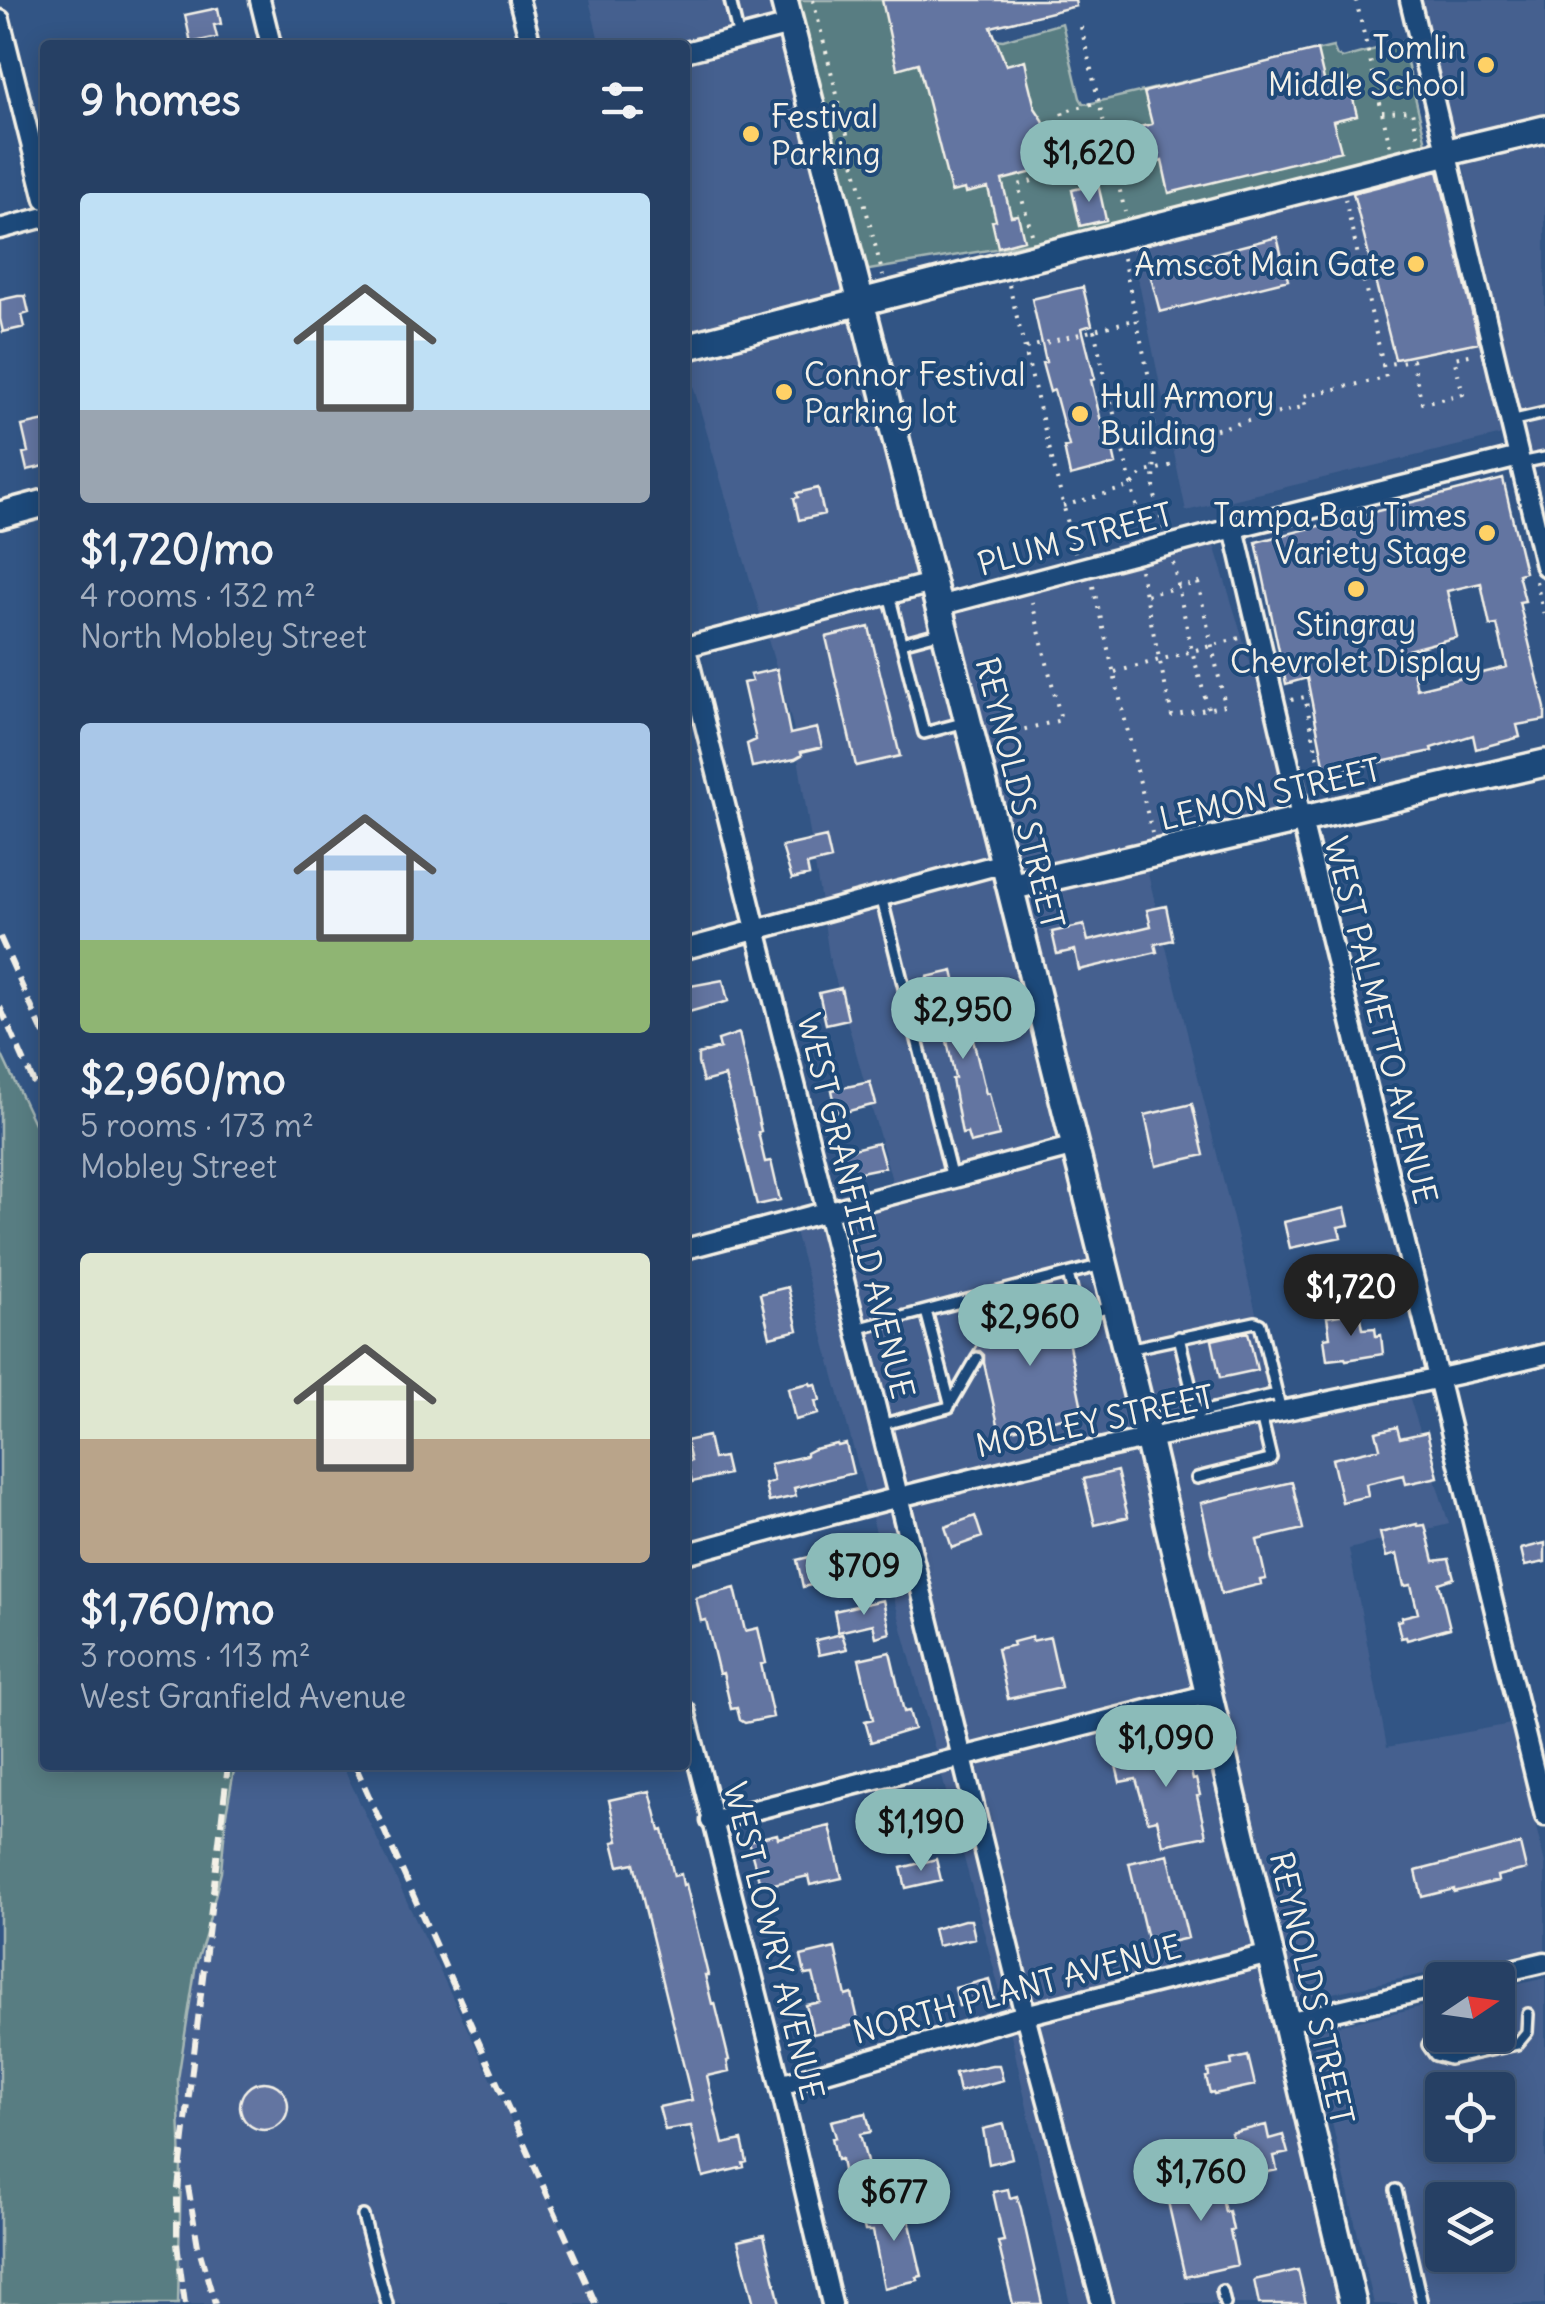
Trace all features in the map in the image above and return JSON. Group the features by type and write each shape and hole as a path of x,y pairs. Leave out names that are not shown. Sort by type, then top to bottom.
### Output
{"main road":[{"name":"REYNOLDS STREET","path":"787,12 1105,1264 1354,2304"},
{"path":"690,346 1545,129"},
{"path":"0,515 40,505"},
{"name":"LEMON STREET","path":"1007,875 1302,821 1545,763"}],"street":[{"path":"260,0 270,40"},
{"path":"519,0 530,40"},
{"path":"1410,0 1545,566"},
{"path":"690,51 740,38 787,12"},
{"path":"0,20 40,179"},
{"path":"0,229 40,218"},
{"name":"PLUM STREET","path":"690,645 889,594 935,594 1080,569 1520,460"},
{"name":"WEST PALMETTO AVENUE","path":"1234,528 1544,1806"},
{"name":"WEST GRANFIELD AVENUE","path":"690,666 1025,2015 1102,2304"},
{"path":"690,948 881,896 1007,875"},
{"path":"690,1248 1075,1146"},
{"name":"MOBLEY STREET","path":"690,1553 898,1496 1148,1438 1198,1420 1262,1416 1279,1403 1305,1407 1545,1354"},
{"path":"712,1821 1210,1694"},
{"name":"WEST LOWRY AVENUE","path":"690,1731 832,2304"},
{"name":"NORTH PLANT AVENUE","path":"780,2085 1025,2015 1270,1954"},
{"path":"1515,1969 1545,1962"},
{"path":"1286,2022 1425,1990"}],"lane":[{"path":"730,0 740,38"},
{"path":"1510,421 1545,413"},
{"path":"1520,460 1545,458"},
{"path":"889,594 924,733 968,722"},
{"path":"901,643 945,632"},
{"path":"881,896 952,1179"},
{"path":"856,1329 1105,1264"},
{"path":"1068,1274 1077,1310 1084,1314 1115,1306"},
{"path":"1058,1308 1076,1304"},
{"path":"926,1310 950,1404"},
{"path":"1126,1350 1179,1338 1203,1334 1255,1322 1260,1324 1279,1403 1198,1420 1179,1338"},
{"path":"880,1425 948,1407 978,1358"},
{"path":"1197,1478 1270,1460 1262,1416"},
{"path":"1515,2044 1527,2032 1528,2014"},
{"path":"1433,2052 1448,2059 1480,2052"},
{"path":"1396,2190 1422,2304"},
{"path":"363,2216 387,2304"},
{"path":"1222,2291 1225,2304"}],"path":[{"path":"813,0 884,281"},
{"path":"1356,0 1392,152"},
{"path":"1081,27 1127,219 1115,222 1150,382 1154,492 1208,708"},
{"path":"1034,242 1018,185 1077,170 1062,112 1099,102"},
{"path":"1382,112 1412,111 1419,144"},
{"path":"1340,180 1382,360"},
{"path":"1004,266 1084,588 1094,586 1154,842"},
{"path":"1024,348 1137,319"},
{"path":"1094,330 1142,530 1136,554 1172,716 1225,704 1198,583 1145,594"},
{"path":"1155,445 1306,406 1303,396 1386,378 1383,366 1412,360 1422,403 1464,394 1454,358 1484,352"},
{"path":"1063,506 1132,486 1142,472 1177,464"},
{"path":"1536,583 1545,620"},
{"path":"994,738 1061,720 1031,601"},
{"path":"1115,672 1258,633"},
{"path":"1282,702 1305,697 1321,773 1302,778"}],"shaded area":[{"path":"589,0 772,0 777,18 690,40 599,40"},
{"name":"Tomlin Middle School","path":"1410,0 1545,0 1545,129 1448,152"},
{"name":"Festival Parking","path":"782,37 846,296 690,336 690,61"},
{"path":"1545,140 1545,467 1533,469 1462,159"},
{"path":"1440,164 1502,435 1186,511 1131,244"},
{"path":"851,316 918,576 761,617 690,375 690,357"},
{"path":"1214,545 1289,789 1283,790 1288,814 1019,875 950,608"},
{"path":"923,595 991,856 821,902 793,726 767,636"},
{"path":"1293,833 1147,870 1278,1402 1157,1426 1024,894"},
{"path":"996,875 1062,1139 893,1184 829,956 824,922"},
{"path":"1067,1159 1135,1431 866,1495 795,1231"},
{"path":"1409,1396 1449,1524 1349,1549 1387,1747 1511,1724 1545,1864 1545,1949 1482,1962 1425,1962 1425,1974 1293,2001 1161,1446"},
{"path":"1139,1451 1196,1687 936,1753 871,1514"},
{"path":"1201,1707 1256,1947 1005,2010 941,1773"},
{"path":"234,1770 344,1770 598,2304 178,2304 178,2079 196,1964 205,1937"},
{"path":"1261,1967 1342,2304 1070,2304 1010,2030"},
{"path":"1545,1978 1545,2304 1374,2304 1311,2032 1425,2006 1425,2052 1515,2052 1515,1985"}],"green space":[{"path":"796,0 983,0 994,39 1003,40 1062,23 1080,98 1088,104 1333,47 1337,56 1343,58 1402,42 1427,147 1097,232 863,271"},
{"path":"0,1051 40,1136 40,1770 234,1770 221,1872 196,1964 178,2079 178,2304 0,2304"}],"building":[{"path":"882,0 1075,0 1076,6 991,27 1006,65 1025,60 1035,108 1043,120 1052,157 1044,160 1045,169 1002,180 1011,216 1018,215 1024,240 998,247 988,188 951,192 918,63 897,69"},
{"path":"218,8 221,24 214,25 217,37 190,40 185,15"},
{"path":"1317,50 1325,84 1348,79 1357,115 1333,121 1341,151 1169,193 1162,161 1140,166 1132,129 1152,124 1144,92"},
{"name":"Amscot Main Gate","path":"1438,171 1479,342 1395,359 1353,193"},
{"path":"1098,184 1106,220 1080,226 1072,190"},
{"path":"1277,237 1288,280 1160,312 1149,270"},
{"name":"Hull Armory Building","path":"1083,287 1092,325 1082,328 1095,379 1091,380 1105,438 1110,437 1116,464 1070,476 1064,447 1069,446 1054,390 1050,392 1042,363 1046,362 1032,299"},
{"path":"25,296 29,313 22,315 25,327 3,332 0,300"},
{"path":"40,422 40,467 27,470 23,453 28,452 22,426"},
{"path":"1503,479 1525,572 1518,574 1525,601 1519,602 1545,720 1517,725 1520,737 1476,749 1473,735 1431,748 1432,751 1326,774 1307,678 1286,684 1256,542","holes":["1481,583 1490,626 1497,625 1507,667 1417,689 1408,650 1457,637 1447,591"]},
{"path":"818,488 824,514 799,520 794,498 797,493"},
{"path":"869,627 900,756 856,766 826,637"},
{"path":"777,669 790,734 817,728 822,747 801,752 795,759 752,767 747,744 756,740 743,683 752,681 750,675"},
{"path":"826,837 831,859 807,865 809,875 792,879 782,847"},
{"path":"1166,906 1173,940 1155,944 1157,952 1079,970 1075,950 1057,954 1052,932 1084,925 1088,941 1151,926 1147,910"},
{"path":"953,971 969,1040 973,1039 999,1136 970,1143 967,1133 962,1134 944,1027 939,1028 927,977"},
{"path":"723,980 728,1001 690,1012 690,986"},
{"path":"841,988 848,1019 826,1024 819,993"},
{"path":"739,1033 765,1162 771,1161 780,1200 757,1205 725,1076 703,1082 698,1063 698,1054 720,1048 718,1040"},
{"path":"870,1082 876,1104 837,1114 832,1090"},
{"path":"1192,1104 1204,1155 1156,1166 1145,1115"},
{"path":"878,1143 885,1167 846,1175 841,1152"},
{"path":"1345,1208 1349,1225 1338,1227 1341,1237 1290,1248 1284,1222"},
{"path":"788,1287 798,1330 770,1337 760,1294"},
{"path":"1052,1304 1051,1311 1060,1316 1067,1336 1083,1413 1000,1433 984,1355 973,1351 994,1317"},
{"path":"1360,1312 1363,1329 1375,1328 1376,1336 1381,1335 1383,1354 1327,1360 1327,1317"},
{"path":"1248,1332 1257,1370 1220,1378 1212,1340"},
{"path":"816,1384 818,1414 795,1420 788,1388"},
{"path":"1397,1427 1400,1438 1427,1432 1438,1477 1406,1484 1404,1475 1366,1484 1368,1496 1342,1502 1332,1459 1380,1448 1376,1432"},
{"path":"708,1436 713,1459 724,1457 728,1474 692,1482 690,1440"},
{"path":"846,1444 853,1473 794,1488 796,1496 769,1502 765,1484 774,1481 770,1464"},
{"path":"1117,1471 1128,1517 1095,1525 1084,1479"},
{"path":"1292,1482 1303,1529 1257,1540 1266,1579 1260,1580 1261,1584 1221,1594 1201,1503"},
{"path":"975,1516 982,1537 952,1548 945,1527"},
{"path":"1425,1525 1434,1561 1449,1559 1454,1578 1439,1583 1450,1628 1407,1640 1401,1638 1397,1621 1418,1613 1411,1585 1404,1586 1397,1554 1386,1557 1380,1533"},
{"path":"1545,1543 1545,1562 1525,1566 1521,1549"},
{"path":"817,1555 823,1582 803,1587 797,1560"},
{"path":"735,1588 745,1631 758,1628 766,1663 761,1664 773,1717 745,1723 737,1708 731,1709 723,1673 719,1674 706,1620 701,1621 696,1598"},
{"path":"883,1600 890,1633 876,1637 873,1624 838,1632 834,1611"},
{"path":"842,1634 847,1649 819,1655 816,1640"},
{"path":"1032,1637 1032,1641 1050,1637 1061,1687 1008,1699 997,1649"},
{"path":"890,1652 904,1712 909,1711 914,1729 871,1742 865,1721 873,1719 859,1659"},
{"path":"1184,1741 1200,1795 1197,1796 1206,1836 1163,1845 1157,1819 1148,1821 1136,1779 1120,1782 1114,1757 1122,1752"},
{"path":"650,1791 674,1876 681,1874 683,1885 686,1884 712,2004 715,2003 729,2060 729,2071 707,2076 723,2144 742,2140 747,2162 744,2167 703,2177 691,2126 665,2130 659,2107 692,2100 634,1863 619,1866 613,1842 618,1841 609,1800"},
{"path":"936,1794 941,1815 914,1822 909,1801"},
{"path":"830,1826 842,1878 810,1885 808,1876 761,1887 748,1841"},
{"path":"1520,1844 1526,1869 1497,1876 1498,1881 1422,1897 1416,1871"},
{"path":"1168,1854 1188,1938 1149,1947 1129,1863"},
{"path":"936,1859 941,1880 906,1888 901,1868"},
{"path":"971,1920 975,1938 937,1946 933,1929"},
{"path":"835,1948 846,1996 852,1994 859,2024 813,2034 806,2005 820,2002 813,1974 805,1975 801,1956"},
{"path":"989,1979 994,1999 959,2006 955,1988"},
{"path":"1248,2056 1255,2085 1210,2093 1208,2070 1232,2065 1231,2060"},
{"path":"999,2065 1003,2080 959,2092 955,2073"},
{"path":"264,2082 281,2089 288,2106 281,2123 264,2130 247,2123 240,2106 247,2089"},
{"path":"866,2113 871,2132 860,2134 869,2170 844,2176 841,2159 837,2160 831,2121"},
{"path":"1004,2124 1012,2158 989,2164 983,2129"},
{"path":"1266,2125 1269,2139 1283,2135 1288,2153 1274,2156 1277,2170 1223,2182 1217,2157 1236,2153 1231,2133"},
{"path":"1216,2172 1225,2212 1229,2211 1237,2265 1185,2277 1164,2184"},
{"path":"1008,2189 1010,2198 1017,2196 1021,2209 1042,2304 1013,2304 998,2242 1004,2241 993,2192"},
{"path":"905,2202 922,2276 884,2288 873,2231 865,2231 861,2214"},
{"path":"764,2235 780,2304 754,2304 738,2241"},
{"path":"1298,2270 1306,2304 1259,2304 1254,2280"}],"railway":[{"path":"0,937 40,1026"},
{"path":"0,1007 40,1097"},
{"path":"185,2304 177,2244 177,2197 227,1770"},
{"path":"357,1770 596,2304"},
{"path":"188,2186 198,2246 215,2304"}],"place":[{"name":"Tomlin Middle School","path":"1486,65"},
{"name":"Festival Parking","path":"751,134"},
{"name":"Amscot Main Gate","path":"1416,264"},
{"name":"Connor Festival Parking lot","path":"784,392"},
{"name":"Hull Armory Building","path":"1080,414"},
{"name":"Tampa Bay Times Variety Stage","path":"1487,533"},
{"name":"Stingray Chevrolet Display","path":"1356,589"}]}
